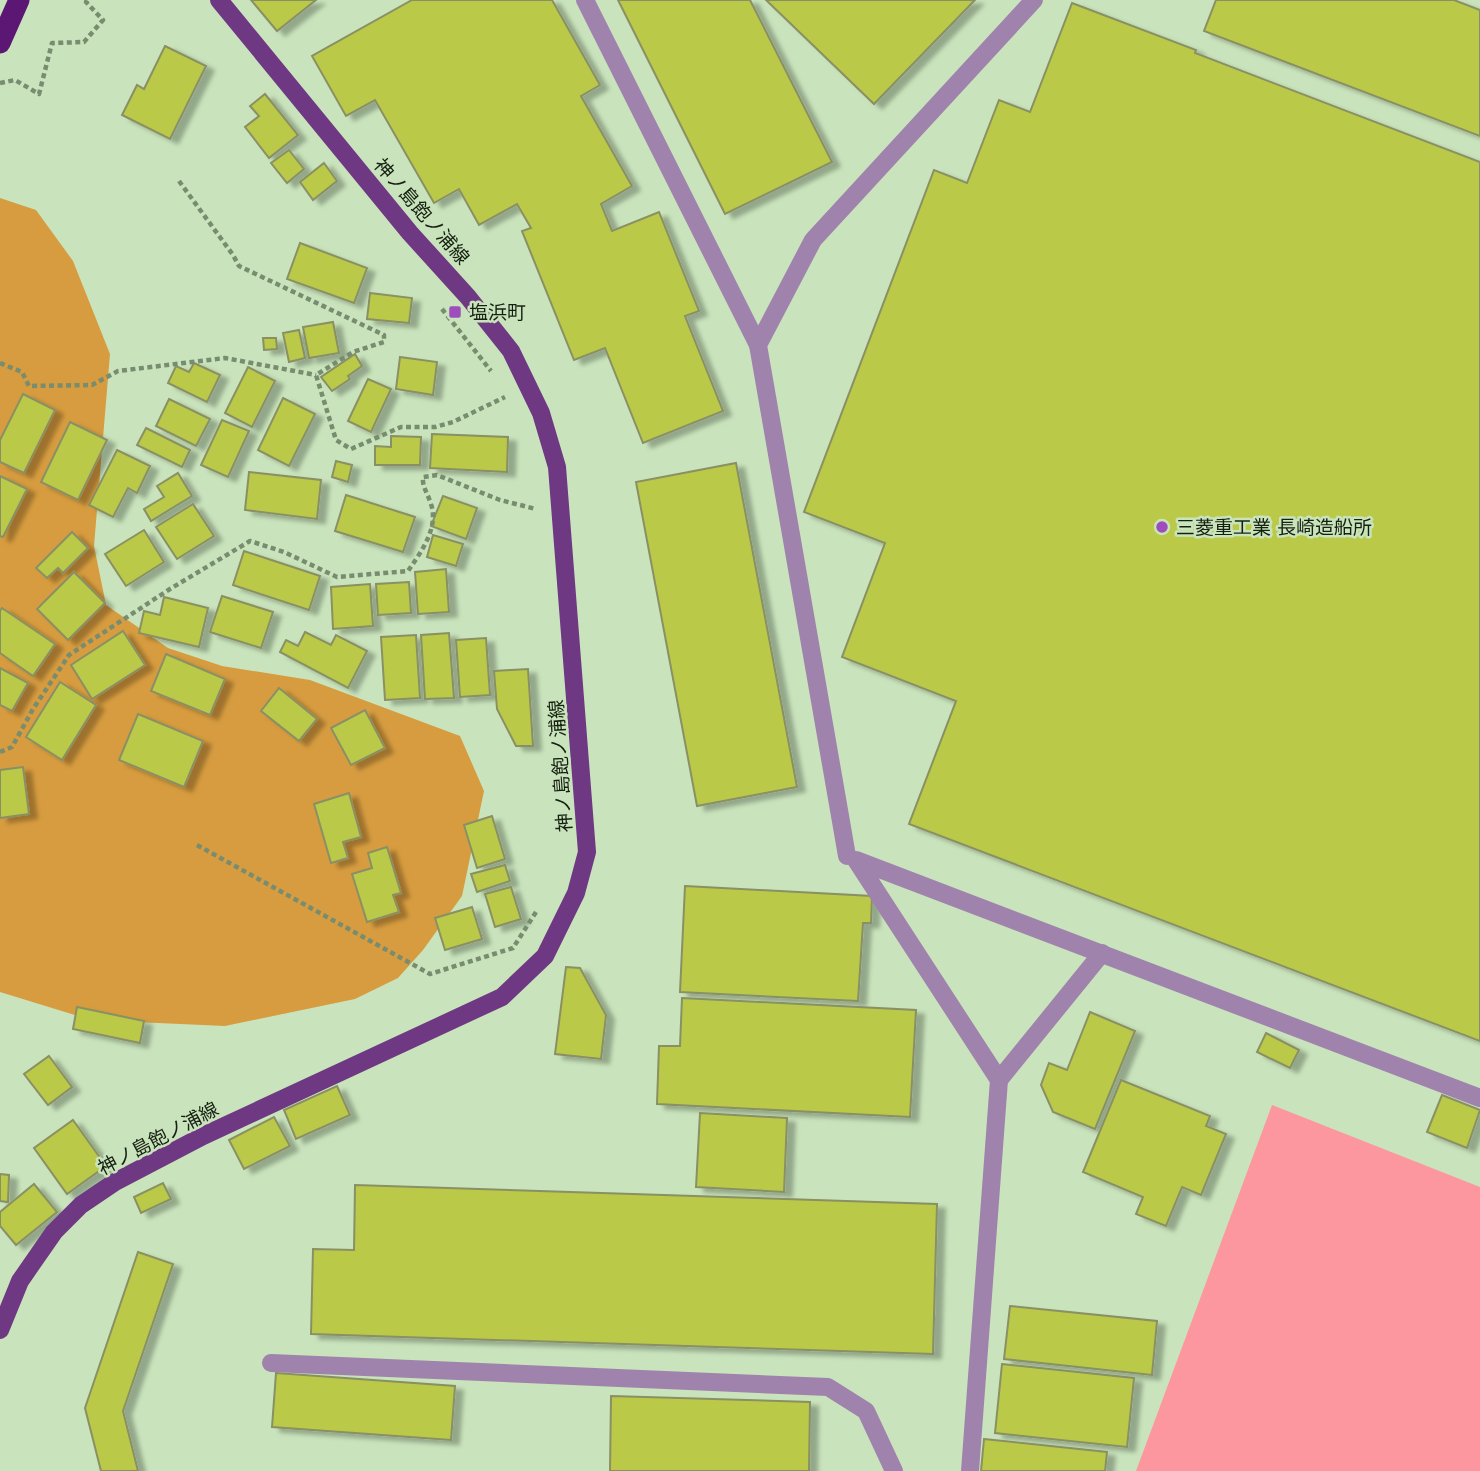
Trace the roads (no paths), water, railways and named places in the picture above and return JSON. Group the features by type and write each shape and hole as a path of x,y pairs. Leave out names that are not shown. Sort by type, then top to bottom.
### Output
{"highway":[{"path":"0,43 19,0"}],"main road":[{"name":"神ノ島飽ノ浦線","path":"0,1330 20,1281 54,1232 81,1205 115,1182 203,1136 502,997 545,956 576,893 587,852 557,467 541,413 505,343 410,233 219,0"}],"lane":[{"path":"585,0 758,345 847,856"},
{"path":"758,345 813,240 1034,0"},
{"path":"999,1080 856,860 1480,1098"},
{"path":"970,1471 999,1080 1102,953"},
{"path":"271,1363 828,1387 866,1411 894,1471"}],"place":[{"name":"塩浜町","path":"455,312"},
{"name":"三菱重工業 長崎造船所","path":"1162,527"}]}
